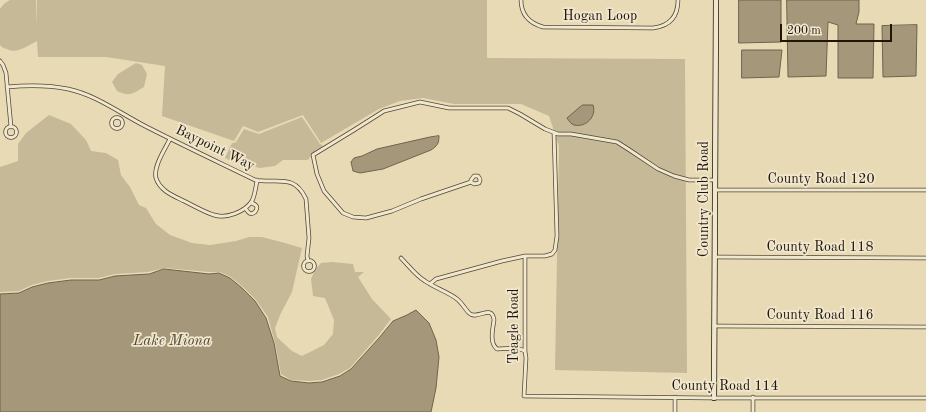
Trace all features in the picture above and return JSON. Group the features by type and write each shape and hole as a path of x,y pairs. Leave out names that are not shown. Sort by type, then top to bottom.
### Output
{"street":[{"name":"Hogan Loop","path":"521,0 524,13 529,20 535,25 543,27 654,28 661,27 673,18 677,12 678,0"},
{"name":"Country Club Road","path":"714,398 716,0"},
{"path":"0,61 6,73 11,127"},
{"name":"Baypoint Way","path":"8,87 38,86 67,89 85,94 170,139 257,180 285,181 292,183 298,188 306,199 309,238 307,256 308,261"},
{"path":"471,182 421,199 392,211 366,218 353,217 343,213 324,192 317,174 313,155 384,111 420,102 450,108 508,108 554,133 571,134 617,142 658,169 674,176 689,180 715,180"},
{"path":"120,119 122,114"},
{"path":"430,284 436,279 465,270 525,256 545,256 554,252 557,236 554,133"},
{"path":"170,139 158,164 156,179 162,188 168,192 215,216 226,216 237,213 251,203 257,180"},
{"name":"County Road 120","path":"715,190 926,190"},
{"path":"245,208 249,213 252,214 256,212 256,206 251,203"},
{"name":"Teagle Road","path":"524,396 526,358 525,256"},
{"name":"County Road 118","path":"715,257 926,258"},
{"path":"401,258 422,279 456,299 463,305 469,314 473,316 487,312 492,314 494,316 493,343 496,348 517,348 525,351"},
{"name":"County Road 116","path":"714,326 926,327"},
{"name":"County Road 114","path":"524,396 926,398"},
{"path":"675,397 675,412"},
{"path":"753,397 753,412"}],"shaded area":[{"path":"10,0 36,0 37,27 37,0 487,0 487,58 685,59 687,373 555,370 559,146 549,116 521,104 454,104 423,98 400,101 379,109 321,143 303,115 258,132 243,126 234,141 162,116 165,66 106,57 38,57 37,41 24,48 13,51 2,47 0,45 0,9"},
{"path":"136,63 142,65 147,74 144,87 131,94 125,94 117,91 112,82 118,74"},
{"path":"49,115 71,124 86,140 91,151 106,153 118,160 121,175 130,187 139,205 146,208 156,224 170,235 192,243 210,245 236,241 249,237 262,237 302,248 292,292 275,328 277,337 292,351 302,356 324,345 333,334 334,320 325,298 313,296 311,279 315,270 321,263 332,262 353,264 355,272 364,272 358,277 372,299 391,319 350,368 322,380 291,380 281,374 268,317 256,300 243,287 231,277 220,272 165,268 148,272 115,274 99,278 71,278 48,281 32,285 19,291 0,292 0,167 18,161 18,144 26,133"},
{"path":"302,117 323,147 312,154 308,160 283,160 275,166 260,168 233,162 225,158 232,143 236,142 244,129 259,134"}],"water":[{"path":"739,0 781,0 781,42 739,43"},
{"path":"787,0 859,0 859,12 856,24 874,24 873,78 838,78 838,25 828,22 826,76 788,77"},
{"path":"917,25 916,76 883,77 882,26"},
{"path":"742,50 782,50 779,77 742,78"},
{"path":"583,105 593,105 594,109 592,117 583,125 573,125 567,118"},
{"path":"439,136 439,141 431,150 383,169 360,173 353,171 351,162 354,158 377,149"},
{"name":"Lake Miona","path":"164,269 209,274 219,273 230,278 242,288 255,301 266,318 274,343 280,376 291,381 309,383 322,382 340,376 351,369 393,321 416,310 429,323 436,340 439,357 436,388 431,412 0,412 0,294 19,293 32,287 48,283 71,280 99,280 115,276 149,274"}]}
